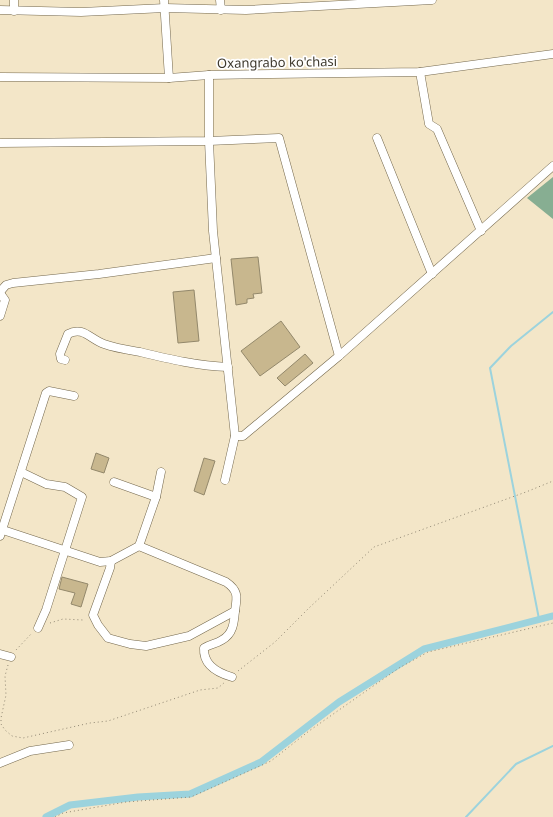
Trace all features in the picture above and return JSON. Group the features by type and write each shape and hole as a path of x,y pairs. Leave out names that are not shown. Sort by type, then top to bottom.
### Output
{"street":[{"path":"14,0 14,11"},
{"path":"220,0 221,10"},
{"path":"0,10 81,12 164,4 221,10 246,10 320,3 432,0"},
{"path":"164,4 170,78"},
{"name":"Oxangrabo ko'chasi","path":"0,77 170,78 420,72 553,54"},
{"path":"420,72 429,124 437,129 481,231"},
{"path":"209,76 209,141 213,231 235,436 225,480"},
{"path":"0,143 209,141 279,138 339,356"},
{"path":"377,138 432,274"},
{"path":"235,436 243,436 339,356 553,166"},
{"path":"0,316 5,300 0,292 6,285 13,282 99,274 216,258"},
{"path":"65,360 61,359 60,354 68,334 74,331 80,331 103,344 173,360 208,366 228,367"},
{"path":"74,396 50,391 46,393 1,532 65,550 100,562 111,561 139,546 156,497 161,472"},
{"path":"21,472 46,484 65,486 82,496 46,610 38,628"},
{"path":"114,482 156,497"},
{"path":"139,546 233,586 237,595 234,622 231,632 222,640 204,648 204,655 209,664 222,674 232,677"},
{"path":"111,561 110,568 93,615 98,625 108,638 130,644 146,646 190,636 235,611"},
{"path":"0,654 12,657"},
{"path":"0,763 30,751 69,745"}],"path":[{"path":"93,615 83,620 63,619 45,624 38,628 17,649 8,664 5,676 6,695 0,718 1,724 5,730 12,736 23,738 90,722 108,721 200,690 218,688 275,642 374,546 553,481"},
{"path":"55,817 63,813 126,802 191,797 271,761 309,731 392,673 428,652 553,623"}],"green space":[{"path":"553,177 553,219 527,198"}],"building":[{"path":"258,257 262,293 253,294 254,298 247,299 247,303 236,305 231,259"},
{"path":"194,290 199,341 178,343 173,292"},
{"path":"281,321 300,347 260,376 241,351"},
{"path":"305,354 313,363 285,386 277,378"},
{"path":"96,453 109,458 104,473 91,469"},
{"path":"204,458 215,461 204,495 194,491"},
{"path":"62,577 88,584 81,607 71,604 75,593 59,589"}],"waterway":[{"path":"539,619 490,368 511,346 553,312"},
{"path":"46,817 70,805 138,797 190,794 261,762 339,702 424,649 553,616"},
{"path":"466,817 516,764 553,746"}]}
